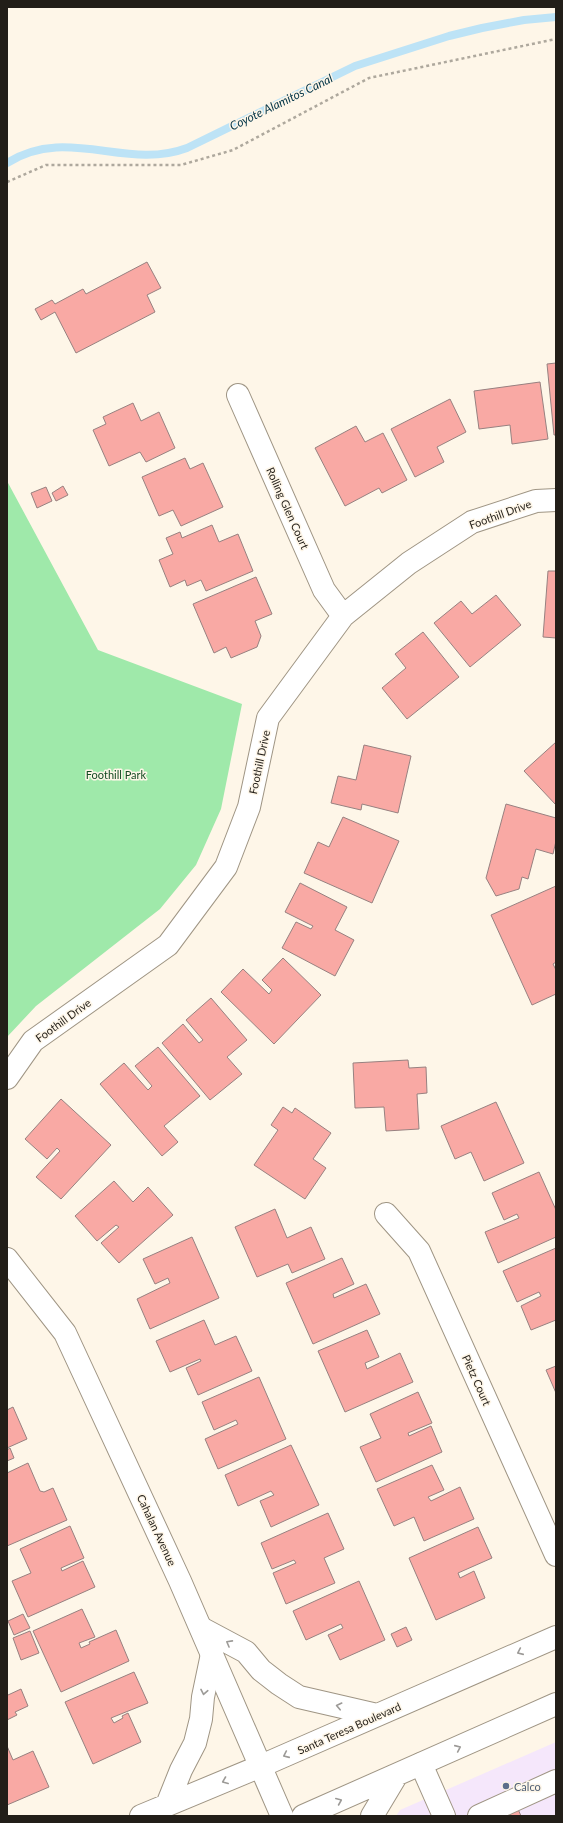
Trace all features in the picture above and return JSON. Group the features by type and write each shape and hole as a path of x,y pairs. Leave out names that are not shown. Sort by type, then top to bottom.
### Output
{"street":[{"name":"Rolling Glen Court","path":"238,395 324,590 343,616"},
{"name":"Foothill Drive","path":"7,1078 33,1041 168,944 226,867 249,807 268,718 343,616 409,563 472,522 536,501 556,500"},
{"name":"Pietz Court","path":"386,1214 419,1251 556,1555"},
{"name":"Cahalan Avenue","path":"7,1259 65,1333 201,1628 282,1816"},
{"path":"201,1628 246,1652 261,1670 299,1697 377,1715"},
{"name":"Santa Teresa Boulevard","path":"141,1816 261,1766 556,1637"},
{"path":"166,1805 180,1770 195,1743 201,1720 203,1697 212,1654"},
{"path":"303,1816 556,1704"},
{"path":"421,1764 444,1816"},
{"path":"372,1816 396,1776"},
{"path":"479,1816 556,1782"}],"path":[{"path":"7,182 46,165 181,165 233,150 369,78 556,39"}],"shaded area":[{"name":"Calco","path":"556,1742 556,1816 396,1816 400,1810"}],"green space":[{"name":"Foothill Park","path":"7,481 98,650 242,704 221,809 196,865 160,909 36,1006 7,1037"}],"building":[{"path":"147,262 161,288 147,295 155,312 76,353 55,312 41,320 35,309 52,300 55,304 83,289 86,294"},
{"path":"556,363 556,435 554,435 547,364"},
{"path":"540,382 548,439 512,444 510,425 479,429 474,391"},
{"path":"450,399 466,432 437,447 444,462 415,477 391,429"},
{"path":"133,403 141,421 159,412 175,448 146,462 140,452 109,466 93,430 106,424 103,417"},
{"path":"356,426 365,442 383,433 407,480 382,493 379,488 345,506 315,448"},
{"path":"185,458 190,469 203,463 223,507 181,526 173,510 159,516 142,477"},
{"path":"63,486 68,495 56,501 52,493"},
{"path":"46,487 52,501 37,508 31,493"},
{"path":"212,525 219,542 238,534 253,571 206,591 201,580 187,586 185,580 170,587 159,560 173,554 166,538 180,532 182,538"},
{"path":"548,571 556,571 556,638 543,637"},
{"path":"256,577 272,614 255,621 261,636 257,647 231,658 226,647 214,653 193,604"},
{"path":"496,595 521,625 470,667 434,623 461,601 472,614"},
{"path":"423,632 459,677 407,719 382,688 406,668 395,654"},
{"path":"556,742 556,805 524,771"},
{"path":"364,745 411,756 398,813 362,804 361,810 331,803 338,776 356,780"},
{"path":"506,804 556,818 556,841 553,854 536,849 528,879 522,877 519,889 496,896 486,878"},
{"path":"343,817 399,841 372,903 304,873 318,842 329,847"},
{"path":"300,883 347,907 335,930 354,940 335,976 282,948 296,922 311,929 313,926 285,912"},
{"path":"556,886 556,962 553,964 556,970 556,994 532,1005 491,915"},
{"path":"283,958 321,995 274,1044 221,992 243,969 269,994 272,990 262,980"},
{"path":"211,998 247,1040 227,1057 242,1074 210,1100 162,1043 183,1024 199,1043 203,1040 186,1020"},
{"path":"158,1047 200,1096 164,1126 178,1142 162,1156 100,1084 124,1063 148,1090 152,1086 135,1066"},
{"path":"408,1060 409,1068 426,1067 427,1093 417,1094 419,1129 386,1131 384,1107 355,1108 353,1063"},
{"path":"61,1099 111,1145 61,1199 36,1177 60,1151 57,1148 47,1159 25,1139"},
{"path":"496,1102 524,1163 484,1181 471,1152 455,1159 441,1126"},
{"path":"283,1107 292,1113 295,1108 331,1133 313,1159 326,1168 305,1199 254,1165 278,1130 271,1125"},
{"path":"539,1172 556,1210 556,1237 498,1263 485,1232 519,1218 517,1214 504,1220 492,1193"},
{"path":"114,1181 133,1202 148,1187 173,1215 119,1263 101,1243 119,1227 116,1225 97,1241 75,1216"},
{"path":"275,1209 287,1238 311,1227 325,1259 292,1273 288,1264 257,1277 235,1227"},
{"path":"192,1237 219,1298 150,1329 137,1299 170,1283 168,1278 155,1284 143,1259"},
{"path":"556,1248 556,1320 531,1330 521,1306 541,1296 539,1292 517,1302 503,1271"},
{"path":"342,1258 354,1284 333,1294 334,1298 366,1284 380,1314 313,1344 286,1283"},
{"path":"204,1320 215,1345 236,1336 252,1371 198,1395 186,1368 201,1361 200,1359 170,1372 156,1341"},
{"path":"367,1330 379,1357 365,1363 367,1369 400,1353 413,1382 345,1412 318,1351"},
{"path":"556,1366 556,1393 546,1370"},
{"path":"259,1377 286,1439 218,1469 205,1439 238,1424 236,1420 214,1430 202,1402"},
{"path":"418,1392 432,1423 408,1433 409,1436 431,1426 442,1452 376,1482 360,1447 381,1438 370,1414"},
{"path":"13,1407 27,1439 7,1448 7,1410"},
{"path":"291,1445 319,1505 271,1527 260,1501 274,1495 271,1491 238,1506 225,1475"},
{"path":"10,1448 14,1458 7,1461 7,1450"},
{"path":"28,1463 40,1491 44,1492 53,1488 67,1520 7,1546 7,1473"},
{"path":"432,1465 444,1490 428,1497 431,1501 460,1487 474,1519 424,1541 414,1517 394,1526 377,1489"},
{"path":"328,1513 344,1549 324,1558 335,1583 286,1604 273,1573 296,1563 294,1560 272,1569 261,1543"},
{"path":"70,1526 84,1558 61,1568 62,1571 83,1561 95,1587 28,1617 12,1581 31,1573 20,1549"},
{"path":"478,1527 492,1558 458,1573 460,1578 474,1571 485,1598 436,1620 409,1558"},
{"path":"359,1581 385,1640 340,1660 328,1635 343,1628 341,1624 306,1640 293,1611"},
{"path":"82,1609 95,1637 79,1643 81,1648 90,1644 89,1642 116,1630 129,1661 61,1692 33,1631"},
{"path":"23,1614 30,1628 14,1635 8,1621"},
{"path":"406,1627 412,1640 397,1647 391,1634"},
{"path":"30,1631 39,1653 21,1660 13,1638"},
{"path":"134,1672 148,1703 111,1718 114,1723 128,1713 141,1742 93,1764 65,1702"},
{"path":"21,1689 28,1706 15,1712 17,1715 7,1720 7,1694 8,1695"},
{"path":"7,1746 13,1760 33,1751 49,1787 7,1805"},
{"path":"518,1809 521,1816 502,1816"}],"waterway":[{"name":"Coyote Alamitos Canal","path":"7,163 29,152 52,148 74,148 142,155 164,154 187,148 355,66 449,36 524,20 556,17"}],"place":[{"name":"Calco","path":"506,1786"}]}
